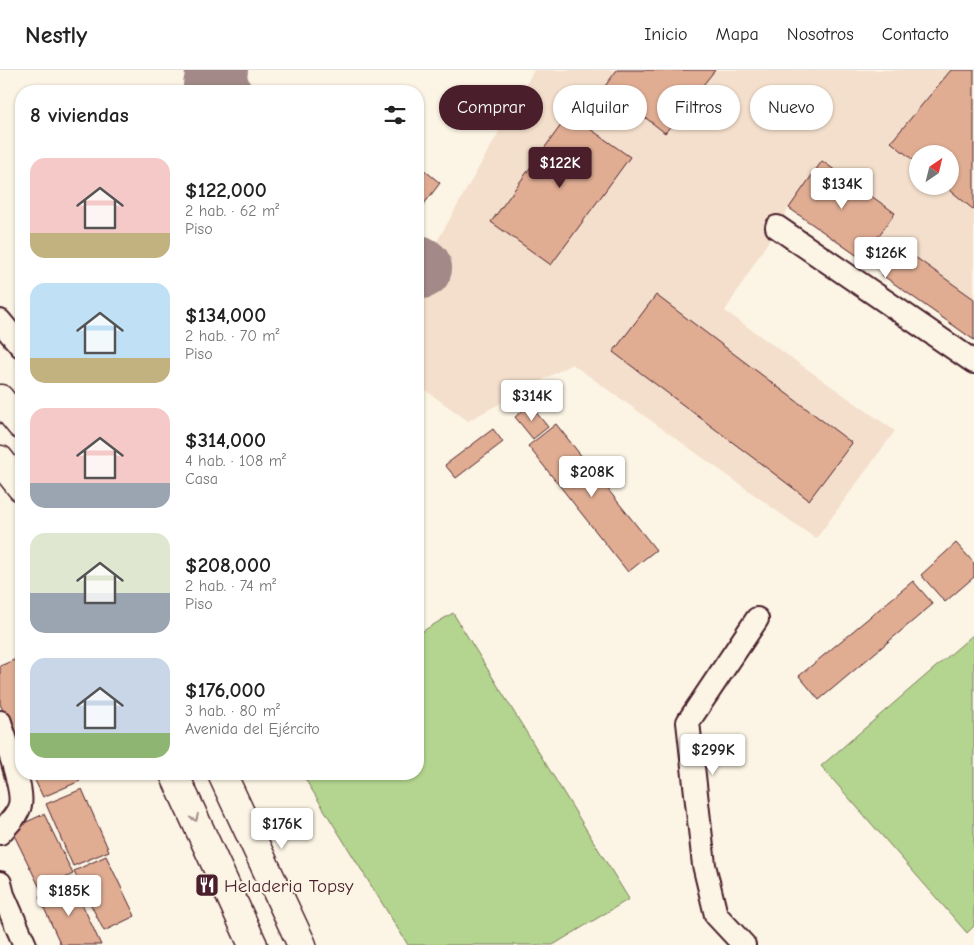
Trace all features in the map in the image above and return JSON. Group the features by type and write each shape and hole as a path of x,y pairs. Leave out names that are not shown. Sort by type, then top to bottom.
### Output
{"main road":[{"path":"0,399 15,418"},
{"path":"0,460 15,480"},
{"path":"177,780 253,945"},
{"path":"225,780 302,945"}],"street":[{"path":"777,227 974,362"},
{"path":"0,321 15,339"},
{"path":"744,945 716,915 704,865 688,722 757,619"},
{"path":"0,722 15,772"},
{"path":"0,833 21,804 18,780"},
{"path":"0,883 3,895 25,945"}],"shaded area":[{"path":"534,70 974,70 974,340 789,208 725,311 895,431 816,539 572,364 468,421 424,389 424,264 500,130 543,130 543,85 526,85"}],"green space":[{"path":"453,613 629,899 553,945 408,945 306,780 424,780 424,630"},
{"path":"974,634 974,926 967,933 821,766"}],"building":[{"path":"617,70 715,70 703,85 657,85 657,127 647,119 647,85 606,85"},
{"path":"951,70 974,70 974,210 956,195 959,195 959,145 909,145 909,157 891,142"},
{"path":"557,130 592,130 630,157 551,265 491,222"},
{"path":"822,161 895,213 862,259 789,208"},
{"path":"424,170 440,183 424,204"},
{"path":"901,247 974,299 974,340 882,275"},
{"path":"656,295 852,443 809,500 613,352"},
{"path":"530,405 548,427 533,439 515,417"},
{"path":"556,424 656,550 628,572 528,446"},
{"path":"493,429 503,442 456,478 445,465"},
{"path":"956,543 974,563 974,577 945,602 921,575"},
{"path":"913,581 933,604 819,700 799,676"},
{"path":"15,660 14,734 0,704 0,666"},
{"path":"35,780 80,780 80,781 43,797"},
{"path":"82,789 109,851 73,866 46,804"},
{"path":"44,814 73,874 41,890 11,829"},
{"path":"106,856 135,916 104,931 74,871"},
{"path":"72,882 101,945 61,945 39,897"}],"taxiway":[{"path":"214,85 217,70"}],"place":[{"name":"Heladeria Topsy","path":"207,885"}]}
